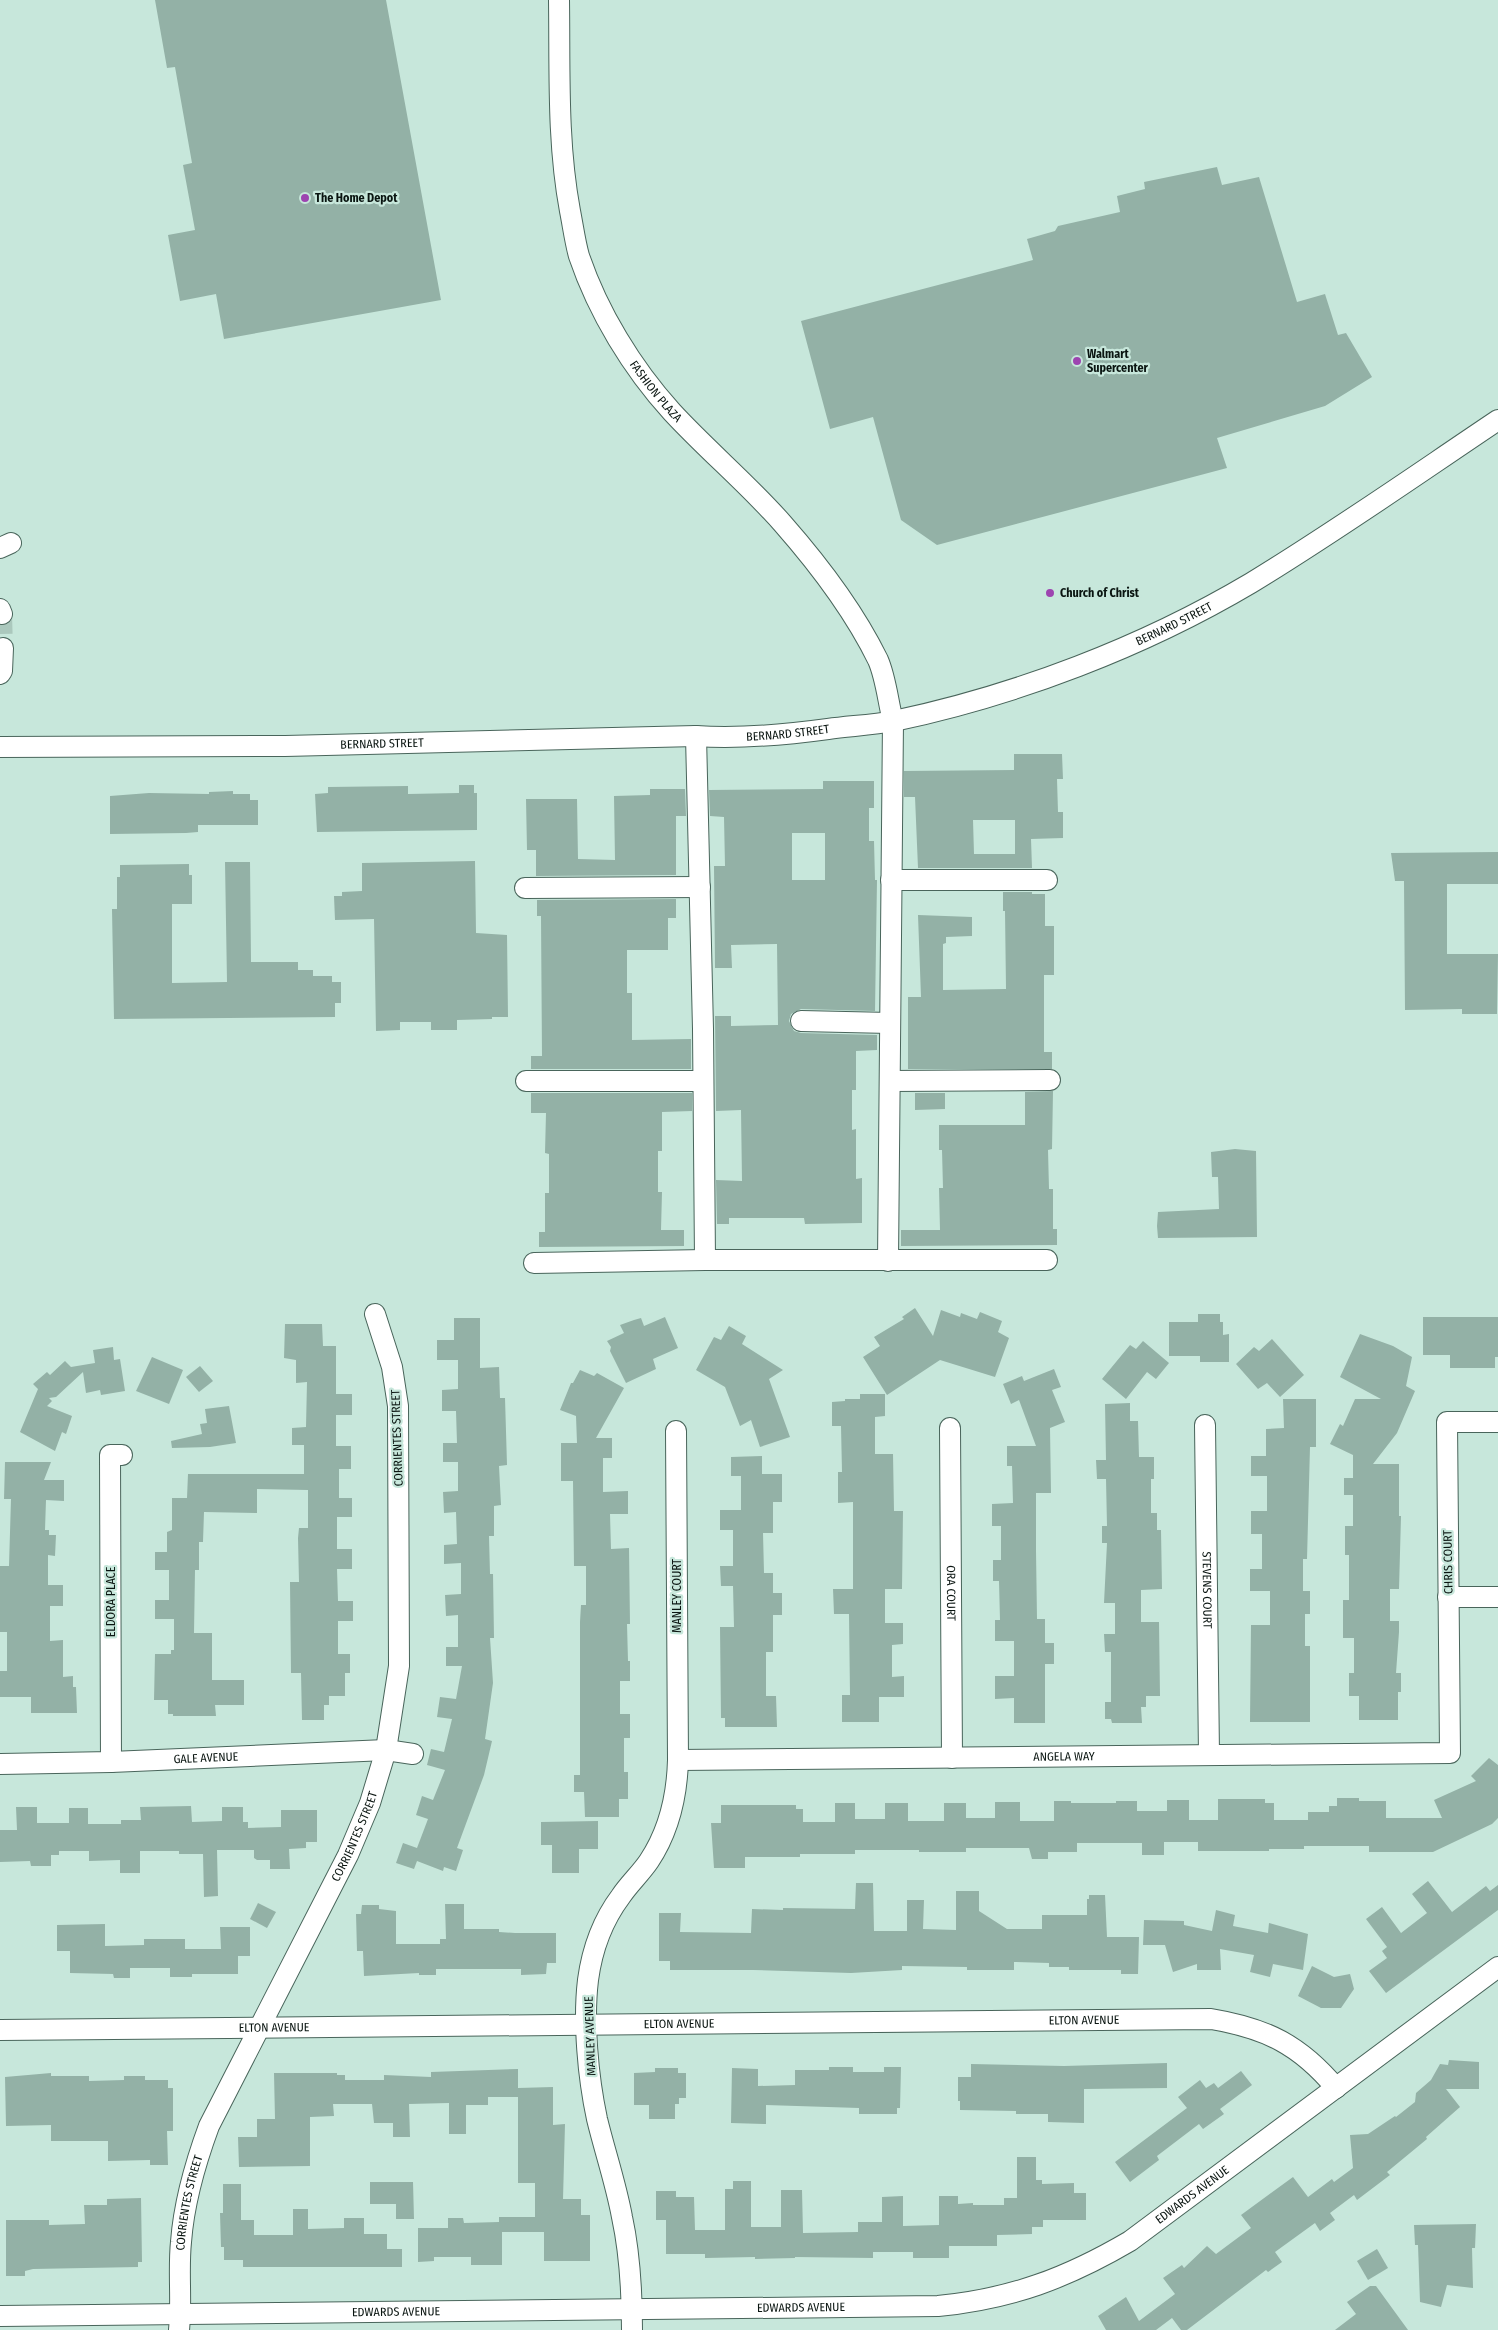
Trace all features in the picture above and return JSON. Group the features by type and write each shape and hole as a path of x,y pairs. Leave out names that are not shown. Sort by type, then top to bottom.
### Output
{"street":[{"name":"FASHION PLAZA","path":"559,0 560,139 563,177 579,256 601,306 623,346 648,383 672,412 783,524 821,571 849,610 879,662 893,721 888,1261"},
{"name":"BERNARD STREET","path":"0,747 285,746 696,736 731,738 789,734 893,721 1037,681 1110,654 1181,621 1283,562 1498,420"},
{"path":"0,674 2,671 3,648"},
{"path":"696,736 705,1260"},
{"path":"891,880 1047,880"},
{"path":"525,888 700,887"},
{"path":"801,1021 890,1022"},
{"path":"526,1080 703,1080"},
{"path":"890,1080 1050,1080"},
{"path":"534,1263 705,1260 1047,1260"},
{"name":"CORRIENTES STREET","path":"180,2322 181,2243 186,2201 194,2166 208,2126 348,1856 370,1803 386,1750 399,1657 398,1406 392,1366 376,1314"},
{"name":"CHRIS COURT","path":"1450,1753 1447,1422 1498,1422"},
{"name":"STEVENS COURT","path":"1205,1425 1209,1755"},
{"name":"ORA COURT","path":"950,1428 952,1758"},
{"name":"MANLEY COURT","path":"676,1431 678,1760"},
{"name":"ELDORA PLACE","path":"112,1762 110,1455 122,1455"},
{"path":"1448,1597 1498,1597"},
{"name":"GALE AVENUE","path":"0,1764 112,1762 386,1750 413,1754"},
{"name":"ANGELA WAY","path":"678,1760 1450,1753"},
{"name":"MANLEY AVENUE","path":"632,2330 629,2259 622,2217 597,2118 590,2076 587,2024 588,1980 594,1951 604,1923 620,1897 649,1860 665,1831 673,1805 678,1760"},
{"name":"EDWARDS AVENUE","path":"0,2316 180,2322 632,2310 938,2306 971,2303 1011,2294 1056,2280 1095,2262 1130,2240 1498,1966"},
{"name":"ELTON AVENUE","path":"0,2030 1211,2018 1241,2024 1269,2034 1296,2048 1319,2068 1336,2088"}],"building":[{"name":"The Home Depot","path":"155,0 386,0 441,300 224,339 216,294 180,301 168,235 195,230 183,165 192,163 175,67 167,68"},
{"path":"1217,167 1222,185 1259,177 1297,302 1325,294 1338,335 1346,333 1372,377 1325,406 1217,438 1227,468 937,545 901,520 873,417 830,429 801,321 1033,260 1027,239 1055,231 1058,226 1120,212 1117,196 1145,189 1144,182"},
{"path":"1014,754 1062,754 1063,779 1057,779 1058,812 1063,812 1063,838 1031,839 1032,868 918,868 915,797 904,797 904,771 1014,770","holes":["973,820 1015,820 1015,854 974,854"]},
{"path":"823,781 874,781 874,808 869,808 869,841 874,841 875,880 877,880 875,1011 801,1009 791,1014 789,1021 794,1031 801,1033 877,1035 877,1050 856,1051 856,1090 852,1090 852,1130 856,1129 856,1179 862,1178 862,1223 805,1224 804,1218 729,1218 729,1224 717,1224 716,1180 742,1181 741,1110 716,1111 715,1016 731,1016 731,1026 778,1025 777,944 731,945 732,968 715,968 714,866 725,866 724,817 710,816 709,790 823,789","holes":["792,833 825,833 825,880 792,880"]},
{"path":"459,785 474,785 474,793 477,793 477,830 317,832 315,794 328,793 328,787 408,786 408,794 459,793"},
{"path":"650,789 685,789 686,816 676,816 676,875 536,876 536,850 527,850 526,799 577,799 578,859 615,860 614,796 650,795"},
{"path":"233,791 233,794 250,794 250,800 258,800 258,825 198,825 198,832 110,834 110,796 149,793 209,794 209,792"},
{"path":"1498,852 1498,884 1447,884 1447,954 1498,954 1497,1014 1462,1014 1462,1009 1405,1010 1404,881 1395,881 1391,853"},
{"path":"475,861 476,933 507,935 508,1017 457,1020 457,1030 431,1030 431,1022 400,1022 400,1030 376,1031 374,919 335,920 334,896 342,896 342,892 362,891 362,863"},
{"path":"225,862 250,862 251,962 298,962 298,970 313,970 313,976 332,976 332,982 341,982 341,1003 335,1003 335,1017 114,1019 112,909 117,909 117,877 120,877 120,865 189,864 189,875 192,875 192,904 172,904 172,983 227,982"},
{"path":"1003,892 1045,894 1045,926 1054,926 1054,975 1044,975 1044,1052 1052,1052 1052,1069 908,1069 908,997 921,997 918,915 972,917 972,936 946,937 946,943 943,944 943,990 1006,989"},
{"path":"676,899 676,918 668,918 668,950 627,950 627,993 632,993 632,1040 691,1039 691,1069 531,1069 531,1056 542,1056 541,916 537,916 537,900"},
{"path":"1053,1091 1052,1149 1048,1150 1049,1189 1053,1189 1053,1229 1057,1229 1057,1245 901,1246 901,1230 940,1230 939,1188 943,1188 942,1150 939,1150 939,1125 1025,1125 1025,1092"},
{"path":"531,1093 692,1093 692,1111 662,1112 662,1151 658,1151 658,1192 662,1192 661,1230 684,1230 684,1246 539,1247 539,1232 545,1232 545,1193 549,1193 549,1154 545,1153 546,1113 531,1113"},
{"path":"915,1093 945,1093 945,1109 915,1110"},
{"path":"1235,1149 1256,1151 1257,1237 1158,1238 1158,1212 1219,1209 1218,1177 1212,1177 1211,1152"},
{"path":"915,1308 933,1336 941,1310 960,1317 961,1313 977,1319 980,1312 1002,1321 998,1332 1009,1338 995,1377 940,1360 887,1395 863,1357 880,1346 874,1337 904,1319 902,1317"},
{"path":"1198,1314 1220,1314 1220,1322 1223,1322 1223,1335 1229,1334 1229,1362 1200,1362 1200,1356 1169,1356 1169,1322 1198,1322"},
{"path":"665,1317 678,1348 653,1359 656,1369 626,1383 607,1341 624,1333 620,1325 641,1318 644,1326"},
{"path":"1423,1317 1498,1317 1498,1357 1495,1357 1495,1368 1450,1368 1450,1355 1423,1355"},
{"path":"454,1318 480,1318 480,1368 499,1367 500,1398 505,1398 507,1465 499,1466 501,1505 494,1506 494,1536 489,1536 490,1574 493,1574 494,1638 490,1638 493,1683 485,1739 492,1741 484,1775 457,1848 463,1850 456,1871 444,1867 443,1871 417,1861 414,1869 396,1863 403,1843 417,1848 428,1819 416,1815 422,1796 433,1800 445,1770 427,1765 431,1749 444,1752 452,1719 437,1717 440,1697 456,1699 462,1666 446,1666 446,1647 458,1647 458,1615 446,1616 445,1595 461,1594 461,1563 444,1564 444,1545 457,1544 456,1512 444,1513 443,1492 458,1491 458,1462 443,1462 443,1443 457,1443 456,1411 442,1411 442,1390 458,1389 458,1360 437,1360 437,1340 454,1340"},
{"path":"285,1324 322,1324 323,1346 336,1346 336,1394 352,1394 352,1415 336,1415 336,1446 351,1446 351,1469 339,1469 339,1498 352,1498 352,1517 337,1517 337,1549 352,1549 352,1569 337,1569 338,1601 353,1601 353,1621 338,1621 338,1654 350,1654 350,1673 345,1673 345,1696 329,1696 329,1705 324,1705 324,1720 302,1720 301,1673 291,1673 290,1582 299,1582 298,1538 299,1528 308,1528 308,1490 257,1489 257,1513 204,1512 203,1542 199,1542 199,1570 195,1570 194,1633 212,1633 212,1680 244,1680 244,1705 215,1705 216,1716 173,1716 173,1714 168,1714 168,1700 154,1700 155,1654 171,1654 171,1650 174,1650 174,1619 155,1619 155,1600 169,1600 169,1570 155,1570 155,1552 167,1552 167,1532 172,1530 172,1498 187,1498 188,1474 304,1474 304,1445 292,1445 292,1428 306,1427 307,1382 296,1383 296,1360 284,1358"},
{"path":"729,1326 746,1336 742,1344 783,1370 769,1379 790,1437 760,1447 751,1420 740,1426 725,1387 696,1370 714,1337 721,1340"},
{"path":"1360,1334 1393,1346 1412,1357 1406,1386 1415,1391 1397,1433 1373,1464 1399,1464 1399,1516 1401,1516 1399,1589 1390,1589 1390,1621 1399,1621 1396,1673 1401,1673 1401,1692 1398,1692 1398,1720 1359,1720 1359,1696 1349,1696 1349,1673 1354,1673 1354,1638 1343,1638 1343,1600 1349,1600 1349,1555 1345,1555 1345,1526 1353,1526 1353,1495 1344,1495 1344,1478 1353,1478 1353,1455 1330,1444 1340,1424 1343,1426 1355,1399 1381,1399 1340,1377"},
{"path":"1272,1339 1304,1375 1280,1397 1267,1383 1258,1389 1236,1364 1254,1347 1259,1351"},
{"path":"1143,1341 1169,1363 1156,1379 1147,1372 1126,1399 1102,1379 1130,1345 1136,1349"},
{"path":"113,1347 114,1360 120,1359 125,1391 101,1395 100,1390 86,1393 83,1372 56,1397 49,1398 52,1401 47,1406 72,1416 66,1434 62,1432 55,1451 20,1432 38,1389 33,1384 47,1372 50,1375 65,1361 71,1367 95,1363 93,1350"},
{"path":"152,1357 183,1370 169,1404 136,1391"},
{"path":"200,1366 213,1381 199,1392 186,1377"},
{"path":"1054,1369 1061,1387 1052,1390 1065,1422 1050,1428 1051,1493 1036,1493 1036,1551 1037,1619 1045,1619 1045,1643 1054,1643 1054,1664 1045,1664 1045,1723 1014,1723 1014,1698 995,1699 995,1676 1014,1676 1014,1641 995,1641 995,1620 1000,1620 999,1581 993,1581 993,1560 1001,1560 1001,1526 992,1526 992,1504 1013,1503 1012,1466 1007,1466 1007,1446 1036,1446 1019,1400 1011,1404 1003,1384 1022,1376 1024,1381"},
{"path":"580,1370 594,1376 597,1373 624,1388 596,1438 612,1438 612,1458 603,1458 603,1492 628,1491 628,1514 610,1514 611,1549 629,1548 630,1624 627,1624 630,1681 620,1681 620,1714 630,1714 630,1738 624,1738 624,1772 628,1772 628,1799 619,1799 619,1817 585,1817 584,1792 574,1792 574,1775 580,1775 580,1622 581,1605 586,1605 586,1566 574,1566 573,1481 561,1481 561,1443 577,1443 576,1416 560,1410 571,1383 573,1383"},
{"path":"860,1394 885,1394 885,1416 875,1417 875,1454 893,1454 894,1511 903,1511 902,1589 885,1589 885,1623 903,1623 903,1644 892,1645 892,1677 904,1676 904,1697 879,1697 879,1722 842,1722 842,1695 850,1695 849,1614 834,1614 833,1589 853,1589 853,1502 838,1503 838,1472 842,1472 841,1426 832,1426 832,1402 845,1401 845,1399 860,1399"},
{"path":"1283,1399 1316,1399 1316,1447 1310,1447 1307,1559 1303,1559 1303,1591 1310,1591 1310,1614 1305,1614 1305,1646 1310,1646 1310,1722 1250,1722 1251,1625 1270,1625 1270,1591 1250,1591 1250,1569 1262,1569 1262,1534 1251,1534 1251,1511 1267,1511 1267,1476 1251,1476 1251,1456 1266,1456 1266,1429 1284,1428"},
{"path":"1130,1403 1130,1421 1138,1421 1139,1457 1154,1457 1154,1479 1151,1479 1151,1513 1157,1513 1157,1530 1161,1530 1162,1589 1141,1590 1141,1622 1159,1622 1160,1696 1146,1696 1146,1707 1141,1707 1142,1723 1112,1723 1111,1719 1105,1719 1105,1702 1111,1702 1111,1652 1105,1652 1104,1634 1115,1634 1115,1603 1104,1603 1107,1543 1102,1543 1102,1526 1107,1526 1106,1479 1097,1479 1096,1460 1106,1460 1105,1404"},
{"path":"229,1406 236,1443 210,1447 172,1448 171,1441 202,1434 200,1424 207,1423 205,1409"},
{"path":"762,1456 762,1474 782,1474 782,1502 773,1502 773,1533 763,1533 764,1573 773,1573 773,1593 782,1593 782,1615 773,1615 773,1652 766,1652 766,1696 776,1696 777,1727 725,1727 725,1718 721,1718 720,1627 734,1627 733,1586 721,1586 720,1566 733,1566 733,1530 720,1530 720,1510 741,1510 741,1476 731,1476 731,1457"},
{"path":"5,1462 51,1462 44,1480 64,1480 64,1501 46,1500 45,1530 49,1530 49,1535 56,1535 55,1556 48,1555 48,1585 63,1585 63,1606 50,1606 50,1641 63,1640 63,1677 73,1676 73,1687 76,1687 77,1713 31,1713 31,1697 0,1697 0,1671 7,1671 7,1632 0,1632 0,1566 9,1566 11,1499 4,1499"},
{"path":"1489,1758 1498,1765 1498,1818 1492,1824 1433,1852 1369,1852 1369,1846 1304,1846 1304,1849 1269,1849 1269,1851 1198,1851 1198,1842 1164,1842 1164,1855 1142,1855 1142,1843 1077,1843 1077,1852 1048,1852 1048,1859 1032,1859 1029,1848 966,1848 966,1852 855,1850 855,1854 745,1857 745,1868 714,1868 711,1823 721,1823 721,1805 796,1805 796,1809 803,1809 803,1822 835,1822 835,1803 855,1803 855,1819 885,1819 885,1803 908,1803 908,1821 944,1821 944,1803 966,1803 966,1818 995,1818 995,1802 1020,1802 1020,1821 1054,1821 1054,1801 1116,1803 1116,1801 1137,1801 1137,1811 1167,1811 1167,1800 1189,1800 1189,1820 1218,1820 1218,1799 1265,1799 1265,1803 1274,1803 1274,1820 1308,1820 1308,1812 1329,1812 1329,1806 1337,1806 1337,1798 1359,1798 1359,1801 1386,1801 1386,1818 1442,1818 1434,1800 1476,1781 1471,1776"},
{"path":"191,1806 192,1822 222,1821 222,1807 243,1807 243,1822 248,1822 248,1828 281,1827 281,1810 317,1810 317,1842 306,1842 306,1848 289,1849 290,1869 270,1869 270,1860 257,1860 254,1858 254,1850 217,1850 218,1896 204,1897 203,1854 179,1854 179,1851 140,1851 140,1873 120,1873 120,1860 89,1861 89,1851 59,1851 59,1855 51,1855 51,1866 31,1866 30,1861 0,1862 0,1830 17,1830 16,1807 37,1807 37,1823 69,1823 69,1808 88,1808 88,1824 121,1824 121,1820 141,1820 140,1807"},
{"path":"598,1821 598,1849 579,1849 579,1873 552,1873 552,1845 541,1845 541,1822"},
{"path":"1428,1881 1452,1912 1486,1886 1490,1891 1498,1885 1498,1910 1386,1993 1369,1971 1387,1958 1382,1951 1387,1947 1366,1919 1382,1907 1401,1933 1427,1913 1412,1894"},
{"path":"856,1883 873,1883 874,1931 907,1931 907,1900 924,1900 923,1929 956,1930 956,1891 979,1891 979,1911 1007,1929 1042,1929 1042,1915 1087,1915 1087,1899 1089,1899 1089,1895 1105,1895 1107,1937 1139,1937 1138,1974 1121,1974 1121,1970 1069,1970 1069,1967 1049,1967 1049,1963 1014,1962 1014,1970 967,1970 967,1967 902,1966 902,1970 851,1973 670,1970 670,1961 659,1961 659,1913 681,1913 680,1932 751,1933 752,1909 855,1909"},
{"path":"258,1903 276,1912 267,1928 250,1919"},
{"path":"445,1904 464,1904 464,1929 499,1929 499,1932 515,1933 556,1933 556,1963 547,1963 546,1974 521,1975 521,1969 436,1969 436,1975 419,1975 419,1973 364,1976 363,1951 357,1951 356,1914 361,1914 362,1905 379,1905 379,1909 396,1911 396,1944 440,1944 440,1939 446,1939"},
{"path":"1216,1910 1235,1915 1233,1926 1268,1933 1269,1923 1308,1934 1303,1970 1273,1964 1270,1977 1250,1972 1254,1955 1220,1949 1221,1970 1197,1970 1197,1964 1173,1972 1165,1945 1143,1945 1144,1920 1184,1921 1184,1925 1212,1931"},
{"path":"105,1924 105,1946 144,1945 144,1939 185,1939 185,1949 221,1949 220,1927 250,1927 250,1956 238,1956 238,1974 192,1974 192,1977 170,1977 170,1968 130,1968 130,1978 114,1978 113,1974 70,1973 70,1951 57,1951 57,1925"},
{"path":"1312,1966 1334,1977 1350,1974 1354,1989 1341,2008 1321,2008 1298,1996"},
{"path":"1449,2060 1479,2062 1479,2089 1446,2089 1460,2107 1426,2137 1427,2139 1387,2172 1390,2175 1357,2200 1354,2195 1330,2213 1335,2220 1320,2231 1315,2223 1275,2252 1282,2262 1268,2272 1266,2270 1187,2330 1181,2330 1172,2318 1156,2330 1106,2330 1098,2316 1126,2297 1139,2321 1175,2294 1163,2278 1182,2265 1184,2268 1207,2246 1216,2254 1251,2228 1241,2215 1293,2177 1308,2197 1332,2179 1334,2182 1353,2168 1350,2135 1368,2134 1396,2117 1415,2102 1416,2093 1431,2080 1440,2064 1448,2065"},
{"path":"1167,2063 1167,2088 1084,2089 1084,2123 1048,2122 1048,2114 1016,2114 1016,2111 960,2110 960,2101 958,2101 958,2077 971,2077 971,2064 1064,2066"},
{"path":"829,2067 853,2067 853,2072 884,2072 884,2067 901,2067 900,2108 897,2108 897,2114 859,2114 859,2108 766,2105 766,2124 731,2123 732,2068 758,2069 758,2086 795,2085 795,2070 829,2070"},
{"path":"655,2068 678,2068 678,2073 686,2073 686,2098 679,2098 679,2104 675,2104 675,2119 649,2119 649,2105 634,2105 634,2073 655,2072"},
{"path":"518,2069 518,2088 553,2087 553,2125 565,2124 563,2199 581,2199 581,2215 590,2215 590,2261 544,2261 544,2232 502,2232 502,2265 471,2265 471,2257 434,2257 434,2261 418,2262 418,2228 448,2228 448,2218 463,2218 464,2223 499,2222 499,2217 535,2217 535,2183 518,2183 518,2097 488,2097 488,2105 466,2105 466,2134 449,2134 449,2103 409,2104 410,2137 393,2137 393,2123 374,2123 372,2104 333,2104 334,2116 310,2117 310,2166 239,2167 238,2137 257,2137 257,2119 275,2119 274,2073 337,2073 337,2075 345,2075 345,2080 384,2080 384,2075 431,2077 431,2072"},
{"path":"1241,2071 1252,2085 1220,2109 1224,2114 1203,2129 1199,2124 1157,2156 1159,2160 1130,2182 1115,2162 1187,2108 1178,2097 1200,2080 1206,2088 1214,2083 1218,2088"},
{"path":"51,2073 51,2076 89,2076 89,2081 124,2080 124,2076 145,2076 145,2080 168,2080 168,2088 173,2088 173,2131 167,2131 168,2165 150,2165 150,2160 108,2161 108,2141 51,2141 51,2125 6,2126 5,2077"},
{"path":"1017,2157 1036,2157 1036,2180 1042,2180 1042,2184 1074,2183 1074,2193 1086,2193 1086,2220 1043,2220 1043,2227 1032,2227 1032,2234 997,2235 997,2246 949,2246 949,2258 913,2258 913,2252 873,2252 873,2258 795,2257 755,2259 755,2257 705,2258 705,2254 666,2254 666,2220 656,2220 656,2191 676,2191 676,2197 694,2197 695,2230 725,2230 725,2189 733,2189 733,2181 751,2181 751,2227 781,2227 781,2190 802,2190 803,2233 858,2232 858,2222 882,2222 882,2197 903,2196 903,2226 939,2225 939,2196 958,2196 958,2204 973,2203 973,2205 1004,2205 1004,2198 1017,2198"},
{"path":"370,2182 413,2182 414,2219 396,2219 396,2204 370,2204"},
{"path":"223,2184 241,2184 241,2220 254,2220 254,2235 293,2235 293,2209 308,2209 308,2229 344,2228 344,2218 364,2218 364,2234 387,2234 387,2249 402,2249 402,2267 243,2267 243,2260 224,2260 224,2247 221,2247 220,2213 223,2213"},
{"path":"141,2198 142,2262 138,2262 138,2267 33,2269 25,2271 25,2276 6,2276 6,2220 49,2220 49,2225 85,2224 84,2205 107,2205 107,2199"},
{"path":"1476,2224 1475,2248 1472,2248 1473,2288 1447,2285 1441,2307 1420,2302 1418,2245 1415,2245 1414,2225"},
{"path":"1377,2249 1388,2268 1368,2280 1357,2261"},
{"path":"1370,2286 1376,2286 1408,2330 1335,2330 1356,2314 1347,2302"}],"tunnel":[{"path":"2,614 3,648"}],"place":[{"name":"The Home Depot","path":"305,198"},
{"name":"Walmart Supercenter","path":"1077,361"},
{"name":"Church of Christ","path":"1050,593"}]}
